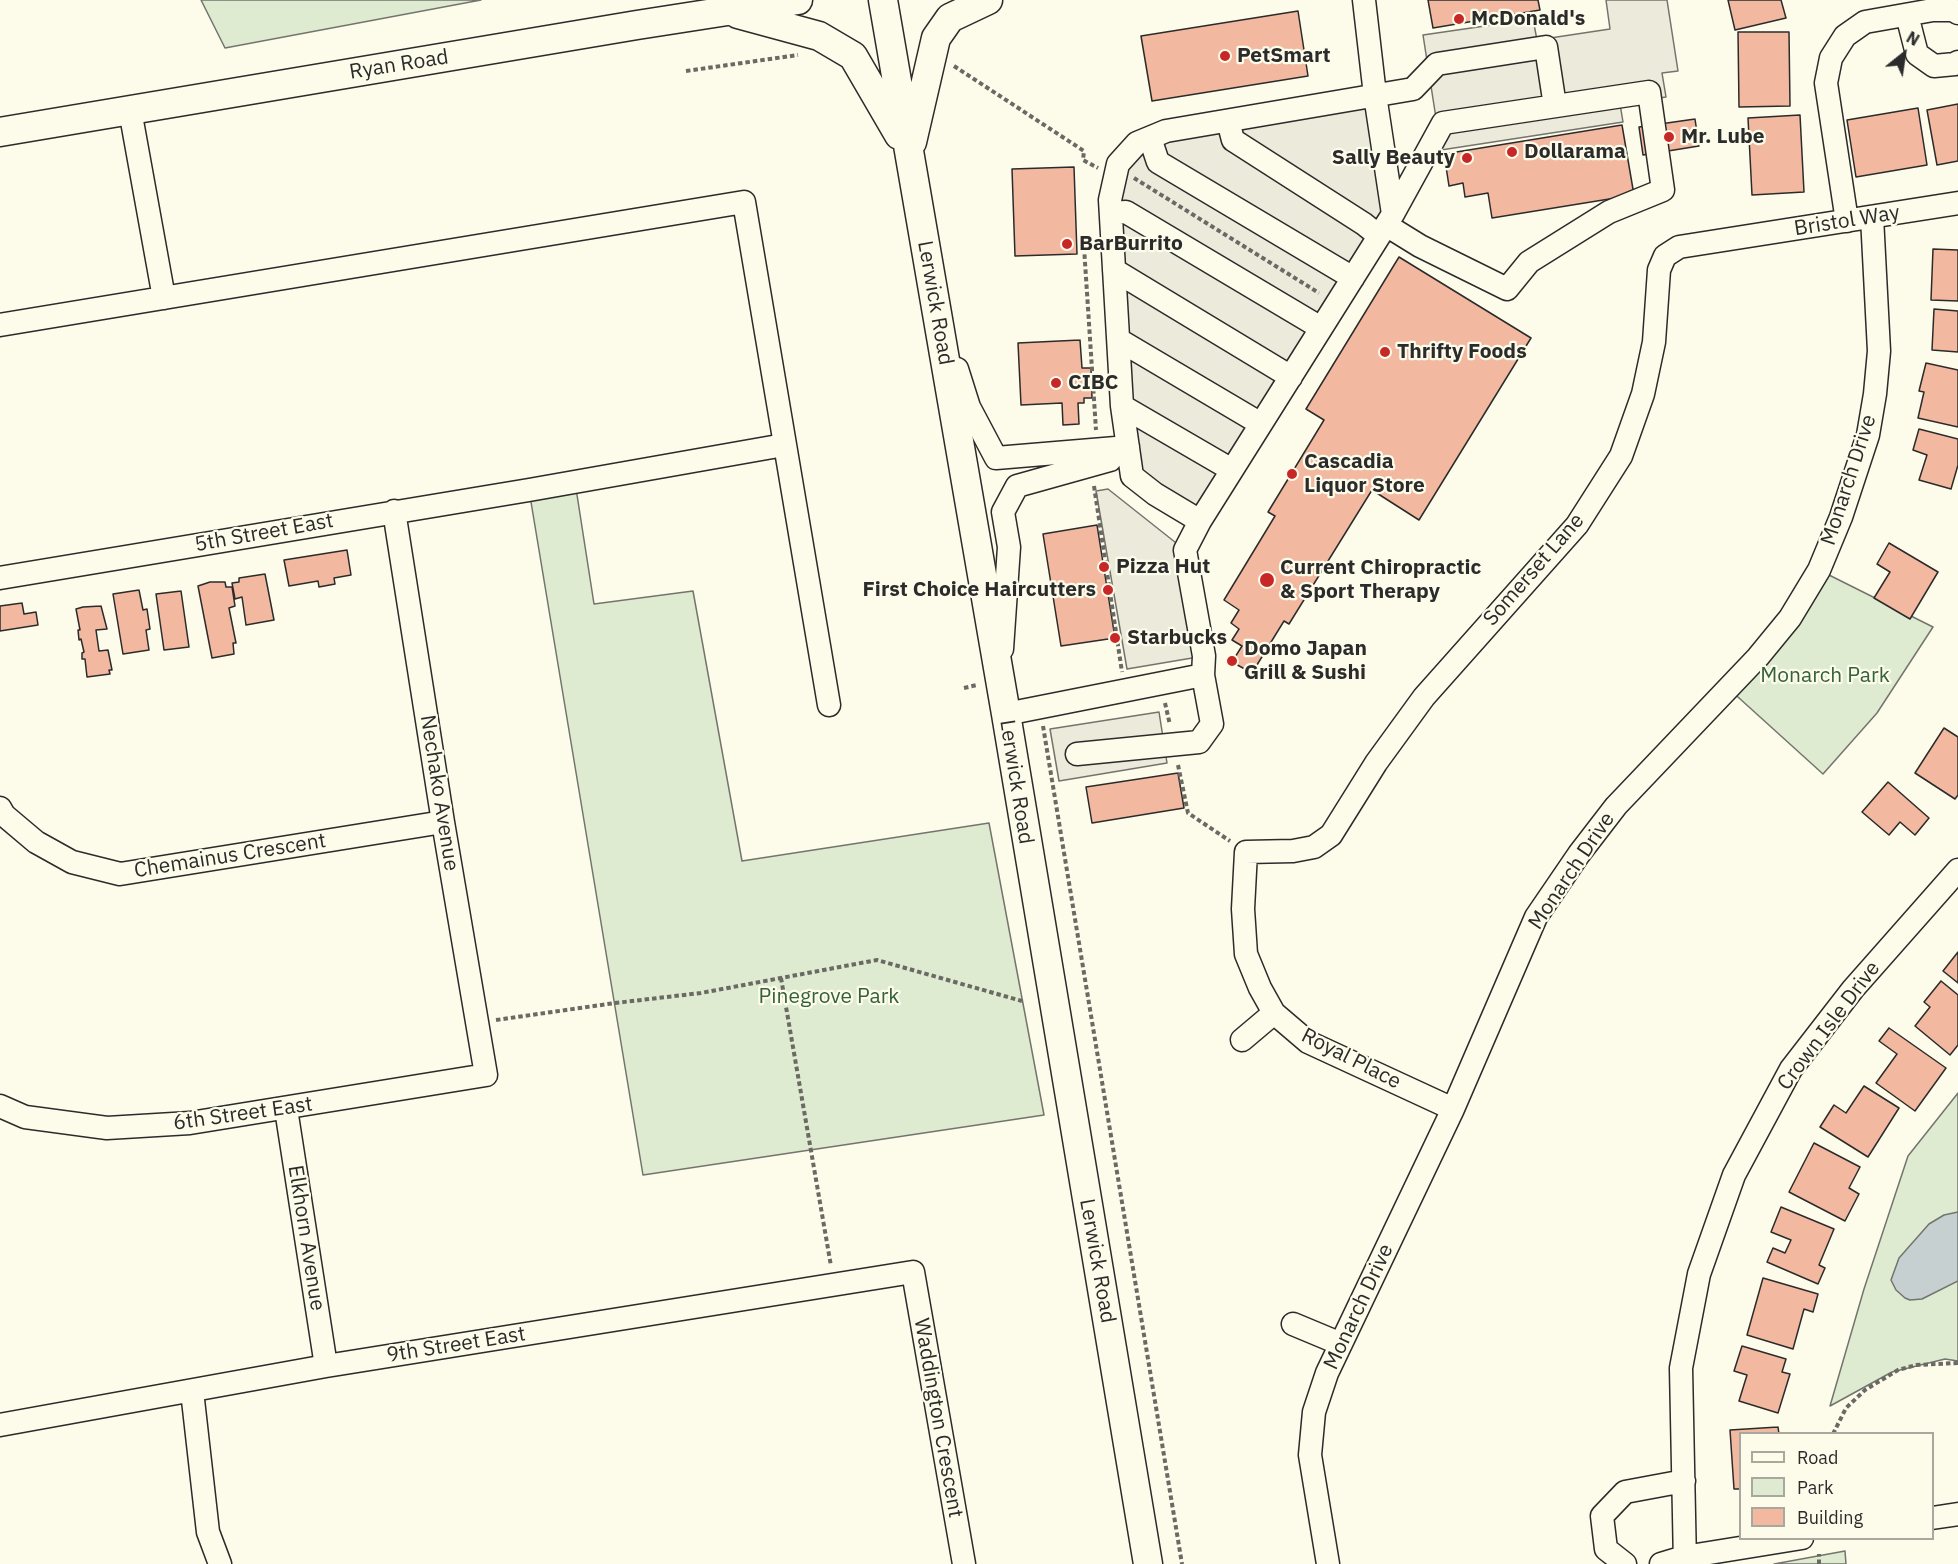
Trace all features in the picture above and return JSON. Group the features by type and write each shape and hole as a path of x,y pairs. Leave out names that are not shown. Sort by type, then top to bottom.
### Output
{"main road":[{"name":"Ryan Road","path":"0,132 738,5 798,0"},
{"name":"Lerwick Road","path":"883,0 1006,714 1148,1564"},
{"path":"909,153 936,38 950,18 988,0"},
{"path":"738,5 819,36 853,56 909,153"}],"street":[{"path":"1364,0 1386,225"},
{"path":"1847,221 1826,83 1831,58 1845,36 1865,22 1933,10 1953,10 1958,13"},
{"path":"1907,15 1917,54 1934,66 1958,62"},
{"path":"1200,521 1155,494 1132,476 1122,406 1110,200 1118,164 1137,143 1166,132 1413,89 1437,64 1546,47 1555,106"},
{"path":"1077,754 1199,742 1212,724 1203,675 1204,656 1185,550 1200,521 1386,225 1443,123 1649,92 1664,190 1609,212 1529,262 1507,289 1420,246 1386,225 1364,224 1233,140 1228,121"},
{"path":"130,110 164,298"},
{"path":"1150,138 1158,162 1353,278"},
{"path":"0,325 744,202 829,705"},
{"name":"Bristol Way","path":"1736,239 1958,203"},
{"path":"1111,213 1126,212 1321,328"},
{"name":"Monarch Drive","path":"1328,1564 1310,1455 1314,1412 1327,1373 1453,1109 1536,917 1566,872 1616,806 1758,657 1790,618 1819,570 1841,517 1868,435 1875,394 1879,351 1872,217"},
{"name":"Somerset Lane","path":"1246,852 1293,851 1314,847 1330,835 1376,763 1424,697 1576,525 1621,456 1643,394 1654,342 1659,270 1665,256 1678,247 1736,239"},
{"path":"1114,270 1291,377"},
{"path":"931,278 969,407 996,458 1129,452"},
{"path":"1119,340 1261,424"},
{"path":"1122,406 1232,470"},
{"name":"5th Street East","path":"0,578 784,445"},
{"path":"1000,681 1009,547 1003,512 1017,486 1129,452"},
{"name":"Nechako Avenue","path":"394,511 442,822 486,1075"},
{"path":"1006,714 1203,675"},
{"name":"Chemainus Crescent","path":"0,808 36,842 72,862 120,874 442,822"},
{"name":"Royal Place","path":"1246,852 1243,909 1246,954 1260,988 1274,1013 1308,1042 1453,1109"},
{"name":"Crown Isle Drive","path":"1684,1561 1681,1368 1699,1274 1734,1175 1791,1069 1853,989 1958,870"},
{"path":"1242,1040 1274,1013"},
{"name":"6th Street East","path":"0,1106 26,1117 107,1128 190,1123 486,1075"},
{"name":"Elkhorn Avenue","path":"286,1109 326,1366"},
{"name":"9th Street East","path":"0,1425 326,1366 913,1272"},
{"name":"Waddington Crescent","path":"913,1272 964,1564"},
{"path":"1293,1324 1341,1344"},
{"path":"192,1391 208,1532 220,1564"},
{"path":"1625,1564 1606,1549 1602,1516 1625,1492 1684,1480"},
{"path":"1934,1518 1958,1514"},
{"path":"1661,1564 1797,1540"}],"path":[{"path":"686,70 806,54"},
{"path":"951,63 1084,151 1083,160 1097,167 1126,174 1336,304"},
{"path":"1084,247 1096,431"},
{"path":"1094,486 1122,673"},
{"path":"1161,683 1188,813 1246,852"},
{"path":"1040,708 1182,1564"},
{"path":"477,1023 701,993 877,960 1022,1001"},
{"path":"781,978 834,1284"},
{"path":"1834,1432 1846,1408 1865,1390 1898,1370 1916,1365 1958,1363"},
{"path":"1819,1554 1819,1564"}],"green space":[{"path":"201,0 481,0 225,48"},
{"name":"Pinegrove Park","path":"575,482 594,604 693,591 742,861 989,823 1044,1115 643,1175 529,490"},
{"name":"Monarch Park","path":"1819,570 1933,627 1877,713 1823,774 1728,688"},
{"path":"1958,1093 1958,1361 1945,1359 1892,1372 1830,1406 1864,1289 1908,1156"},
{"path":"1845,1551 1846,1564 1774,1564"}],"shaded area":[{"path":"1606,0 1667,0 1678,71 1662,73 1666,97 1620,104 1623,122 1441,150 1423,35 1533,19 1537,40 1610,29"},
{"path":"1375,95 1393,214 1200,521 1132,476 1110,200 1137,143"},
{"path":"1108,489 1185,550 1204,656 1127,669 1096,491"},
{"path":"1159,712 1167,763 1059,781 1050,729"},
{"path":"1958,1212 1958,1281 1922,1299 1905,1298 1896,1290 1891,1280 1899,1258 1929,1224 1944,1215"}],"building":[{"name":"McDonald's","path":"1428,0 1538,0 1540,10 1433,28"},
{"path":"1728,0 1781,0 1786,18 1735,30"},
{"name":"PetSmart","path":"1298,11 1308,76 1152,101 1141,36"},
{"path":"1738,32 1789,32 1790,106 1739,107"},
{"path":"1958,104 1958,161 1937,165 1927,110"},
{"path":"1918,108 1927,165 1856,177 1847,120"},
{"path":"1800,115 1804,192 1752,195 1748,118"},
{"name":"Mr. Lube","path":"1695,119 1699,146 1643,155 1639,127"},
{"path":"1622,125 1634,195 1492,218 1488,193 1465,197 1463,183 1449,186 1444,154"},
{"path":"1074,167 1077,254 1015,256 1012,169"},
{"path":"1933,249 1958,250 1958,301 1931,300"},
{"path":"1399,257 1531,338 1419,520 1372,490 1289,624 1284,621 1252,673 1232,662 1242,646 1232,640 1239,629 1231,623 1239,610 1224,600 1275,516 1268,512 1324,420 1306,409"},
{"path":"1934,309 1958,311 1958,352 1932,350"},
{"name":"CIBC","path":"1080,340 1082,368 1091,368 1092,398 1084,398 1084,403 1078,403 1079,424 1063,425 1062,403 1021,405 1018,343"},
{"path":"1926,363 1958,370 1958,427 1918,418 1924,392 1919,391"},
{"path":"1919,429 1958,439 1958,465 1951,489 1919,480 1927,455 1913,450"},
{"path":"1097,525 1115,638 1061,646 1043,534"},
{"path":"1889,543 1938,572 1910,619 1874,598 1890,572 1877,564"},
{"path":"347,550 351,575 334,578 335,584 319,587 318,581 289,586 284,560"},
{"path":"265,574 274,620 246,625 242,597 235,599 232,583 239,582 239,578"},
{"path":"210,582 225,582 226,587 232,587 235,606 229,608 236,643 233,643 234,654 212,658 198,586"},
{"path":"139,590 143,610 147,609 150,629 146,630 149,650 123,654 113,594"},
{"path":"181,591 189,647 164,650 156,594"},
{"path":"22,603 24,614 36,612 38,625 0,631 0,606"},
{"path":"101,606 107,629 96,630 99,651 108,650 112,670 109,670 110,674 87,677 85,659 82,659 84,652 81,639 79,640 78,630 80,630 76,609"},
{"path":"1944,728 1958,737 1958,795 1955,799 1915,773"},
{"path":"1178,773 1184,808 1092,823 1086,787"},
{"path":"1888,782 1929,818 1915,835 1900,822 1889,835 1862,812"},
{"path":"1958,952 1958,983 1943,971"},
{"path":"1941,981 1958,995 1958,1045 1950,1055 1915,1026 1930,1007 1924,1002"},
{"path":"1889,1028 1946,1068 1915,1111 1876,1083 1897,1054 1879,1041"},
{"path":"1864,1086 1899,1108 1868,1157 1820,1127 1834,1105 1846,1113"},
{"path":"1814,1143 1860,1167 1849,1188 1859,1194 1845,1221 1789,1192"},
{"path":"1781,1207 1834,1229 1819,1265 1825,1268 1818,1284 1767,1262 1773,1248 1785,1253 1791,1240 1771,1232"},
{"path":"1763,1278 1818,1294 1813,1312 1804,1309 1793,1349 1747,1335"},
{"path":"1742,1346 1786,1359 1782,1372 1790,1374 1778,1413 1739,1401 1747,1375 1734,1371"},
{"path":"1778,1427 1779,1432 1739,1432 1739,1489 1734,1489 1730,1430"}],"place":[{"name":"McDonald's","path":"1459,19"},
{"name":"PetSmart","path":"1225,56"},
{"name":"Mr. Lube","path":"1669,137"},
{"name":"Dollarama","path":"1512,152"},
{"name":"Sally Beauty","path":"1467,158"},
{"name":"BarBurrito","path":"1067,244"},
{"name":"Thrifty Foods","path":"1385,352"},
{"name":"CIBC","path":"1056,383"},
{"name":"Cascadia Liquor Store","path":"1292,474"},
{"name":"Pizza Hut","path":"1104,567"},
{"name":"Current Chiropractic & Sport Therapy","path":"1267,580"},
{"name":"First Choice Haircutters","path":"1108,590"},
{"name":"Starbucks","path":"1115,638"},
{"name":"Domo Japan Grill & Sushi","path":"1232,661"}]}
